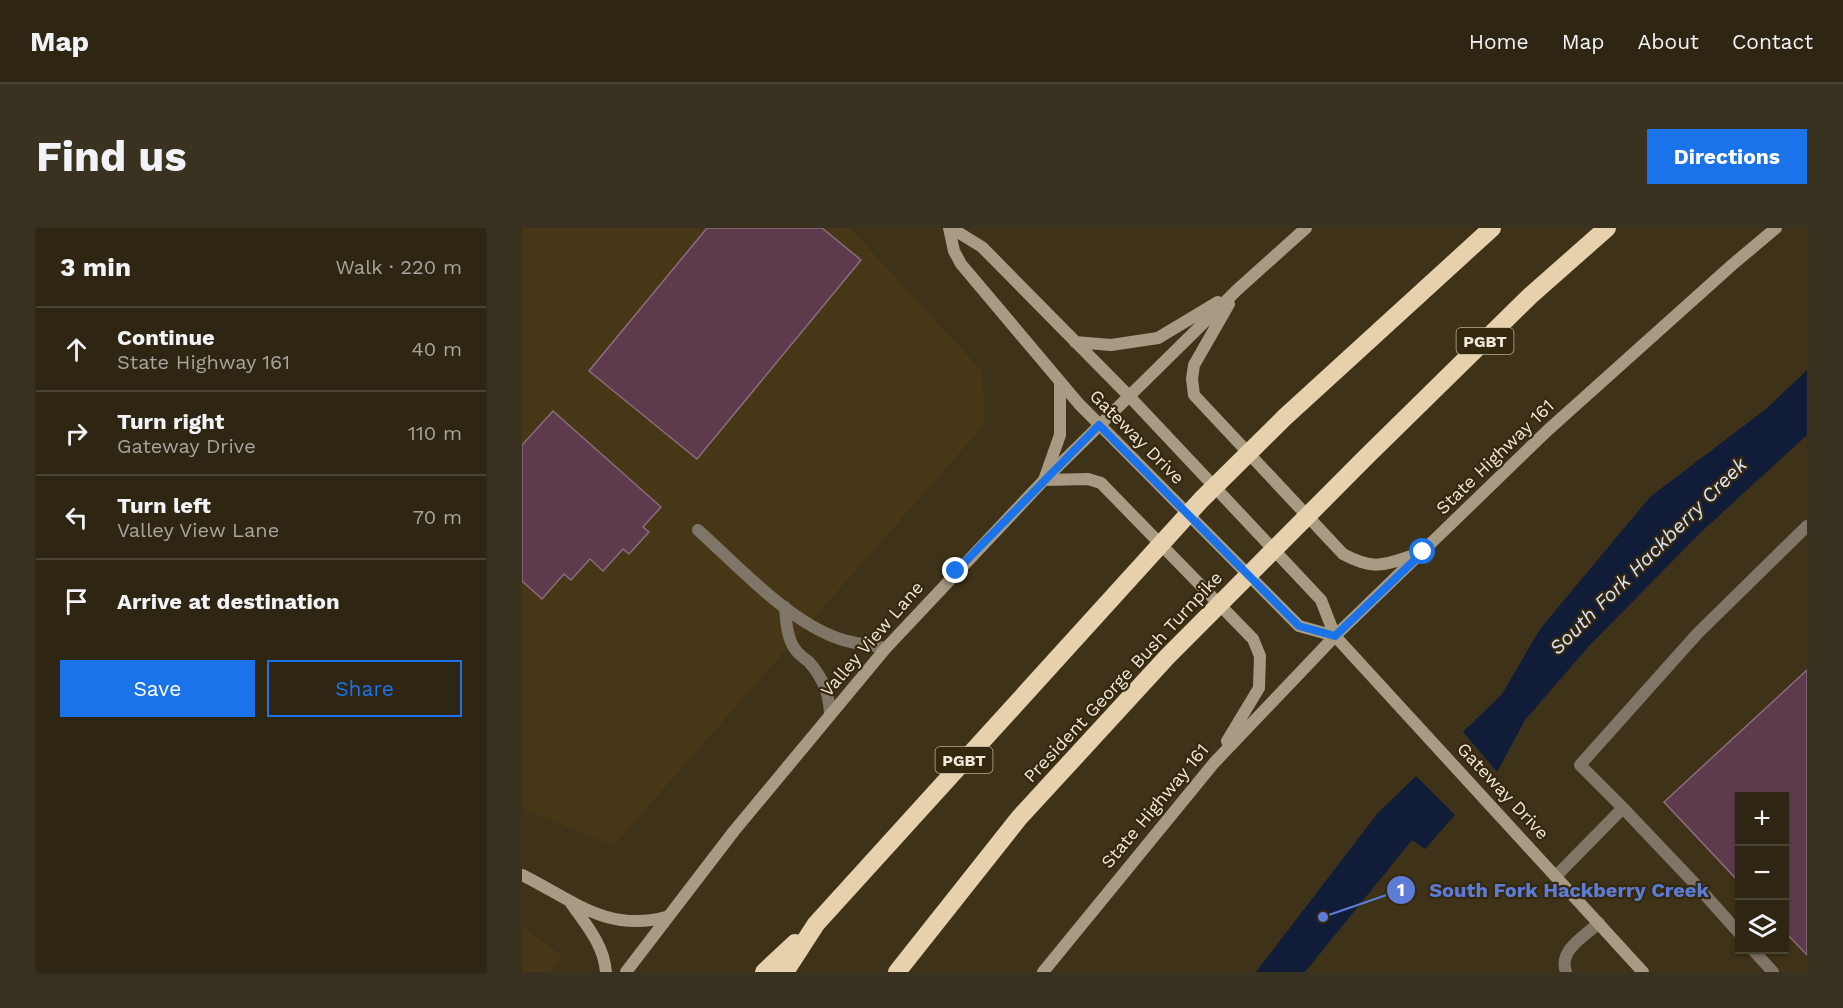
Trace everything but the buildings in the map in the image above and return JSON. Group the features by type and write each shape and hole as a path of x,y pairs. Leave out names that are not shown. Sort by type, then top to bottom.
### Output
{"highway":[{"name":"PGBT","path":"784,972 816,924 1200,501 1285,417 1492,228"},
{"name":"President George Bush Turnpike","path":"902,967 1019,818 1167,657 1530,296 1607,228"},
{"path":"764,972 816,924"}],"main road":[{"name":"Gateway Drive","path":"950,228 982,247 1129,396 1321,600 1335,636 1643,972"},
{"name":"Gateway Drive","path":"950,228 954,251 962,264 1060,384 1299,626 1335,636"},
{"name":"Valley View Lane","path":"666,917 886,648 1099,425 1237,290 1306,228"},
{"name":"State Highway 161","path":"1043,972 1214,763 1335,636 1548,430 1723,272 1776,228"},
{"path":"1075,342 1111,345 1158,338 1237,290"},
{"path":"1237,290 1194,365 1192,379 1194,395 1342,554 1359,563 1379,566 1423,552"},
{"path":"1060,384 1060,435 1044,480 1088,479 1101,483 1253,639 1260,656 1260,688 1214,763"},
{"path":"522,875 571,903 617,920 643,922 666,917"},
{"path":"571,903 596,939 606,962 606,972"},
{"path":"626,972 666,917"}],"lane":[{"path":"1735,928 1580,765 1697,634 1807,526"},
{"path":"698,530 785,607 822,631 842,640 886,648"},
{"path":"785,607 787,626 794,648 810,663 824,682 829,697 830,714"},
{"path":"1556,876 1623,808"},
{"path":"1566,972 1564,966 1568,951 1599,923"},
{"path":"1757,954 1773,972"}],"shaded area":[{"path":"522,228 850,228 982,371 985,424 613,846 522,808"},
{"path":"522,926 562,956 550,972 522,972"}],"water":[{"path":"1807,370 1807,435 1699,534 1589,646 1525,720 1497,772 1463,732 1502,694 1540,629 1650,497 1766,409"},
{"path":"1416,776 1455,815 1425,849 1412,840 1305,972 1256,972 1377,814"}],"place":[{"name":"South Fork Hackberry Creek","path":"1323,917"}],"route":[{"path":"956,571 1099,425 1299,626 1335,636 1423,552"}]}
